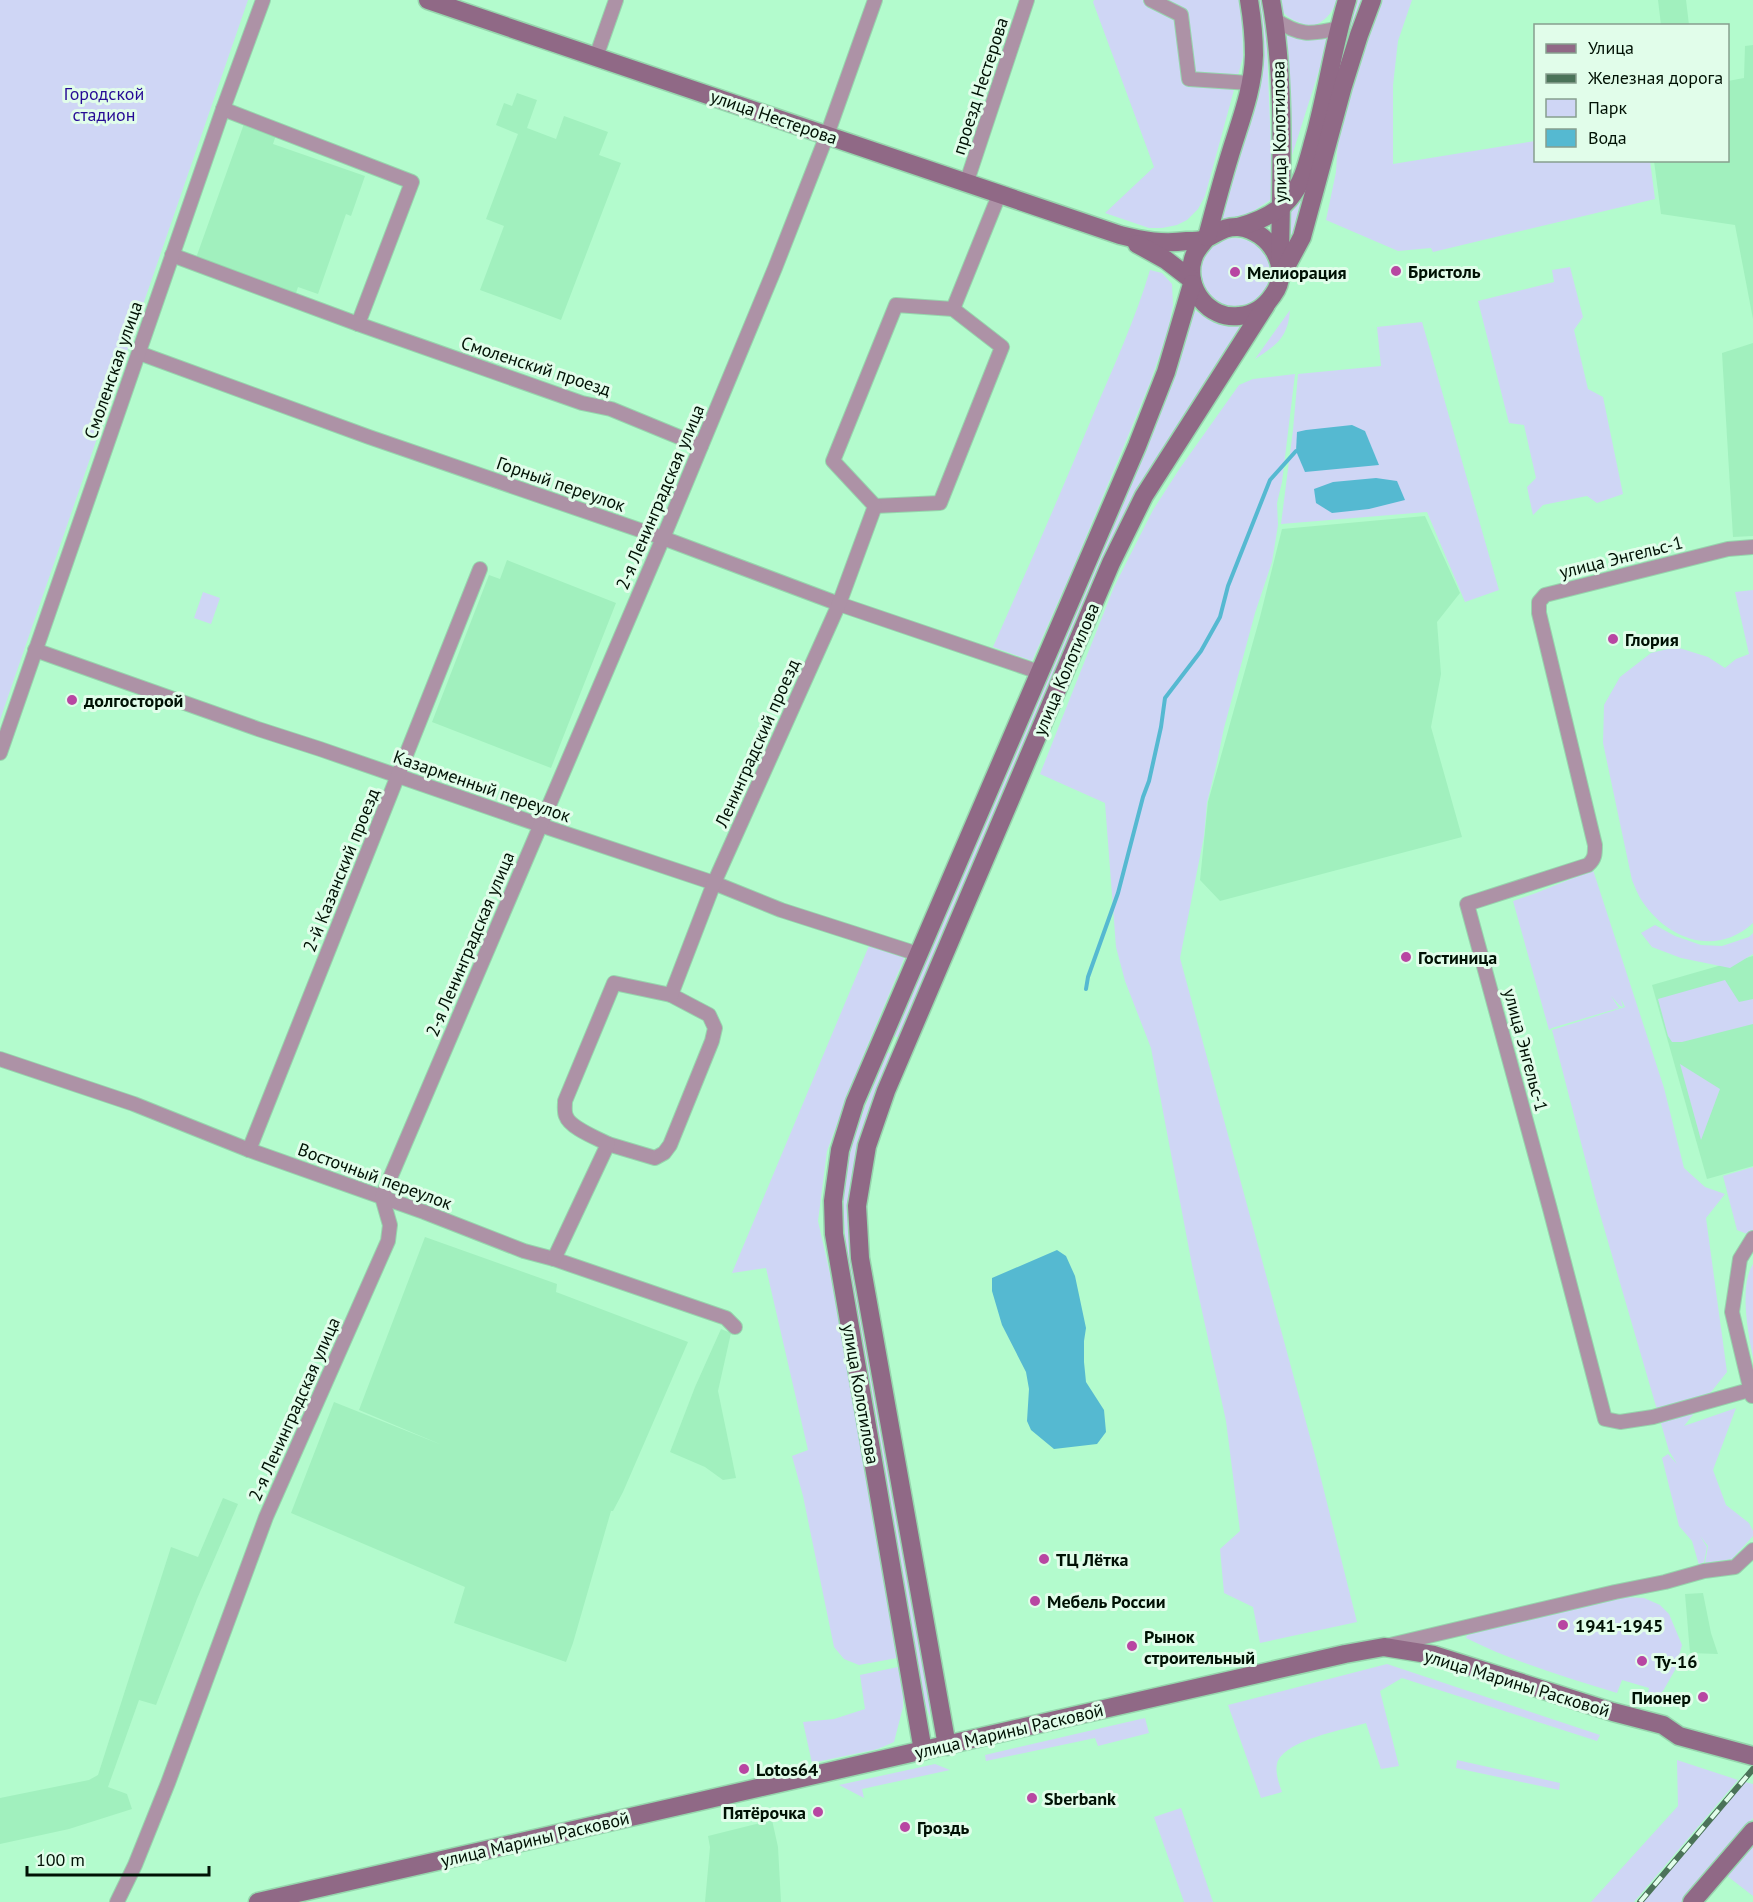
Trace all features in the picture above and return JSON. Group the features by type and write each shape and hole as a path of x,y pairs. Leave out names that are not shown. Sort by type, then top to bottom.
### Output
{"main road":[{"name":"улица Нестерова","path":"428,0 1120,235 1159,243 1206,238"},
{"name":"улица Колотилова","path":"923,1751 834,1234 833,1201 840,1150 855,1102 1166,372 1192,282 1192,260 1206,238 1229,156 1242,122 1254,57 1249,0"},
{"name":"улица Колотилова","path":"946,1746 860,1258 857,1206 867,1146 886,1091 1115,554 1144,496 1276,290 1280,271 1280,94 1271,0"},
{"path":"1206,238 1225,228 1254,223 1281,208 1296,190 1305,171 1320,119 1347,0"},
{"path":"1280,271 1302,237 1343,86 1372,0"},
{"path":"1237,227 1252,230 1265,238 1275,250 1280,271"},
{"name":"улица Нестерова","path":"1120,235 1166,260 1192,282"},
{"path":"1192,282 1204,303 1223,315 1238,316 1253,313 1266,305"},
{"path":"881,1043 903,1052"},
{"name":"улица Марины Расковой","path":"258,1902 1384,1647 1434,1655 1613,1712 1663,1725 1679,1736 1753,1756"},
{"path":"1692,1902 1753,1831"}],"street":[{"name":"Смоленская улица","path":"0,753 34,650 263,0"},
{"path":"596,57 616,0"},
{"name":"2-я Ленинградская улица","path":"117,1902 135,1865 168,1783 266,1517 388,1240 390,1226 382,1197 663,538 775,268 827,135 874,0"},
{"name":"проезд Нестерова","path":"966,184 1027,0"},
{"path":"1151,0 1181,15 1190,79 1250,83"},
{"path":"1274,19 1291,30 1306,33 1339,28"},
{"path":"223,109 412,182 358,324"},
{"path":"953,309 999,195"},
{"name":"Смоленский проезд","path":"172,255 582,403 610,409 701,446"},
{"path":"896,304 953,309 1002,347 940,503 875,506 833,461 896,304"},
{"name":"Горный переулок","path":"138,353 369,437 663,538 839,604 1039,672"},
{"name":"Ленинградский проезд","path":"670,995 714,883 839,604 875,506"},
{"name":"улица Энгельс-1","path":"1753,547 1728,549 1545,595 1539,602 1539,613 1595,845 1595,854 1593,861 1588,865 1467,904 1605,1419 1620,1422 1653,1417 1752,1392 1732,1312 1740,1259 1753,1238"},
{"name":"2-й Казанский проезд","path":"249,1150 480,570"},
{"name":"Казарменный переулок","path":"34,650 258,729 714,883 781,910 918,954"},
{"path":"614,983 670,995 709,1015 714,1028 712,1041 664,1153 655,1158 608,1144 570,1123 565,1116 565,1101 614,983"},
{"name":"Восточный переулок","path":"0,1059 134,1104 249,1150 524,1251 554,1259 726,1318 735,1327"},
{"path":"554,1259 608,1144"},
{"path":"1740,1259 1753,1266"},
{"path":"1384,1647 1704,1571 1735,1568 1753,1550"}],"shaded area":[{"path":"1658,0 1686,0 1689,24 1661,24"},
{"path":"1753,45 1753,319 1735,225 1661,214 1654,162 1729,162 1729,81 1744,78 1745,46"},
{"path":"517,93 537,100 527,128 556,139 564,116 608,132 599,155 621,163 561,320 480,290 504,226 486,219 518,134 496,125 504,103 512,106"},
{"path":"245,121 277,132 273,144 365,176 351,216 346,214 318,294 298,287 296,293 196,258"},
{"path":"1753,343 1753,536 1733,537 1722,353"},
{"path":"1425,516 1460,593 1437,622 1441,674 1431,727 1462,837 1220,901 1200,880 1208,802 1282,529"},
{"path":"507,560 616,603 551,768 432,722 489,575 500,579"},
{"path":"1753,956 1753,1166 1707,1179 1652,985"},
{"path":"425,1237 557,1284 556,1292 688,1342 623,1492 611,1511 566,1662 454,1623 465,1587 291,1513 334,1402 442,1445 359,1410"},
{"path":"721,1329 731,1333 718,1391 736,1478 723,1480 705,1467 670,1452 695,1387"},
{"path":"223,1498 238,1504 197,1599 156,1705 139,1700 108,1787 127,1794 132,1809 69,1829 0,1844 0,1798 89,1780 98,1775 171,1547 198,1557"},
{"path":"1703,1593 1718,1654 1690,1653 1685,1594"},
{"path":"772,1820 778,1847 781,1902 705,1902 710,1847 708,1836"}],"green space":[{"name":"Городской стадион","path":"0,0 248,0 0,720"},
{"path":"1094,0 1239,0 1242,15 1243,57 1205,196 1198,209 1187,220 1177,225 1149,228 1105,213 1154,167"},
{"path":"1254,0 1262,0 1266,24 1273,198 1249,214 1213,225 1232,169"},
{"path":"1277,0 1337,0 1327,17 1311,27 1286,15"},
{"path":"1353,0 1364,0 1288,251 1288,205"},
{"path":"1378,0 1412,0 1398,41 1393,85 1393,164 1534,141 1534,162 1650,162 1655,199 1433,252 1431,248 1398,251 1326,220 1336,172 1338,138"},
{"path":"1284,32 1295,38 1306,40 1330,36 1289,165"},
{"path":"1235,238 1248,241 1260,248 1267,260 1270,273 1267,286 1260,298 1248,305 1235,308 1222,305 1210,298 1203,286 1200,273 1203,260 1210,248 1222,241"},
{"path":"1570,267 1583,317 1574,330 1588,389 1603,397 1623,494 1597,503 1587,496 1543,505 1533,515 1527,487 1536,478 1524,425 1509,423 1478,301 1554,282 1552,270"},
{"path":"1150,270 1162,273 1172,284 1173,305 1168,331 1150,383 1032,661 993,647 1116,362"},
{"path":"1191,308 1210,319 1223,323 1244,323 1192,407 903,1039 894,1036"},
{"path":"1290,310 1284,334 1255,359"},
{"path":"1422,322 1499,590 1465,602 1427,512 1281,524 1298,374 1381,366 1377,327"},
{"path":"1295,374 1282,482 1277,503 1278,525 1272,562 1255,613 1224,728 1207,803 1204,836 1180,958 1316,1459 1357,1622 1260,1643 1253,1607 1224,1593 1220,1549 1240,1531 1226,1421 1192,1265 1151,1048 1125,981 1116,947 1105,803 1040,774 1114,587 1153,510 1239,385 1253,379"},
{"path":"1753,590 1753,923 1739,933 1724,939 1708,941 1693,939 1665,926 1653,915 1641,899 1632,880 1603,743 1604,705 1620,677 1651,653 1676,647 1708,657 1725,668 1736,659 1749,654 1735,592"},
{"path":"203,592 220,598 211,624 194,618"},
{"path":"1593,870 1664,1088 1684,1168 1705,1187 1725,1194 1706,1218 1727,1372 1684,1426 1736,1408 1713,1470 1726,1505 1749,1523 1753,1536 1732,1559 1705,1563 1708,1546 1700,1536 1707,1547 1704,1562 1699,1565 1692,1541 1679,1526 1662,1458 1668,1454 1677,1464 1669,1451 1595,1197 1552,1030 1625,1007 1621,999 1623,1007 1611,996 1619,1008 1549,1030 1513,901"},
{"path":"1655,925 1675,936 1701,945 1722,946 1749,937 1753,933 1753,954 1730,968 1681,958 1652,947 1641,933"},
{"path":"871,941 906,954 827,1151 818,1221 854,1401 897,1658 859,1665 844,1659 834,1647 803,1496 792,1456 808,1450 766,1268 732,1273"},
{"path":"1725,980 1739,1002 1753,999 1753,1024 1682,1042 1672,1042 1668,1036 1658,999"},
{"path":"887,1052 897,1056 858,1182 931,1693 930,1717 922,1693 845,1234 844,1190 854,1137"},
{"path":"1680,1064 1720,1089 1701,1140"},
{"path":"1753,1167 1753,1233 1747,1234 1737,1230 1723,1176"},
{"path":"1753,1264 1753,1358 1747,1323 1746,1284"},
{"path":"1622,1597 1644,1598 1660,1605 1669,1614 1682,1645 1675,1670 1663,1691 1655,1698 1647,1697 1649,1688 1622,1680 1617,1693 1521,1662 1466,1638 1468,1631"},
{"path":"1387,1664 1600,1735 1597,1741 1402,1678 1380,1691 1399,1766 1381,1769 1366,1723 1315,1737 1290,1748 1277,1764 1282,1792 1261,1798 1228,1705"},
{"path":"898,1667 903,1707 894,1742 878,1749 812,1763 803,1722 834,1719 865,1709 860,1675"},
{"path":"1145,1718 1149,1733 1098,1746 1095,1738 986,1761 985,1755"},
{"path":"1457,1760 1560,1783 1559,1790 1456,1768"},
{"path":"1677,1760 1738,1780 1634,1902 1591,1902 1678,1806"},
{"path":"935,1764 950,1770 862,1789 864,1798 839,1785"},
{"path":"1745,1782 1753,1784 1753,1818 1682,1902 1642,1902"},
{"path":"1181,1808 1213,1902 1184,1902 1154,1817"},
{"path":"1753,1844 1753,1896 1726,1875"}],"water":[{"path":"1352,425 1365,431 1379,465 1305,472 1296,451 1297,432"},
{"path":"1376,478 1397,481 1405,500 1369,509 1332,513 1316,503 1314,489 1333,482"},
{"path":"1057,1250 1066,1256 1075,1276 1086,1328 1084,1362 1086,1382 1104,1410 1106,1432 1097,1444 1054,1449 1031,1430 1027,1421 1029,1389 1026,1372 1002,1325 992,1291 992,1278"}],"waterway":[{"path":"1086,989 1088,977 1118,893 1149,781 1165,698 1201,651 1220,617 1228,586 1270,480 1296,451"}],"railway":[{"path":"1640,1902 1753,1769"}],"place":[{"name":"Бристоль","path":"1396,271"},
{"name":"Мелиорация","path":"1235,272"},
{"name":"Глория","path":"1613,639"},
{"name":"долгосторой","path":"72,700"},
{"name":"Гостиница","path":"1406,957"},
{"name":"ТЦ Лётка","path":"1044,1559"},
{"name":"Мебель России","path":"1035,1601"},
{"name":"1941-1945","path":"1563,1625"},
{"name":"Рынок строительный","path":"1132,1646"},
{"name":"Ту-16","path":"1642,1661"},
{"name":"Пионер","path":"1703,1697"},
{"name":"Lotos64","path":"744,1769"},
{"name":"Sberbank","path":"1032,1798"},
{"name":"Пятёрочка","path":"818,1812"},
{"name":"Гроздь","path":"905,1827"}]}
